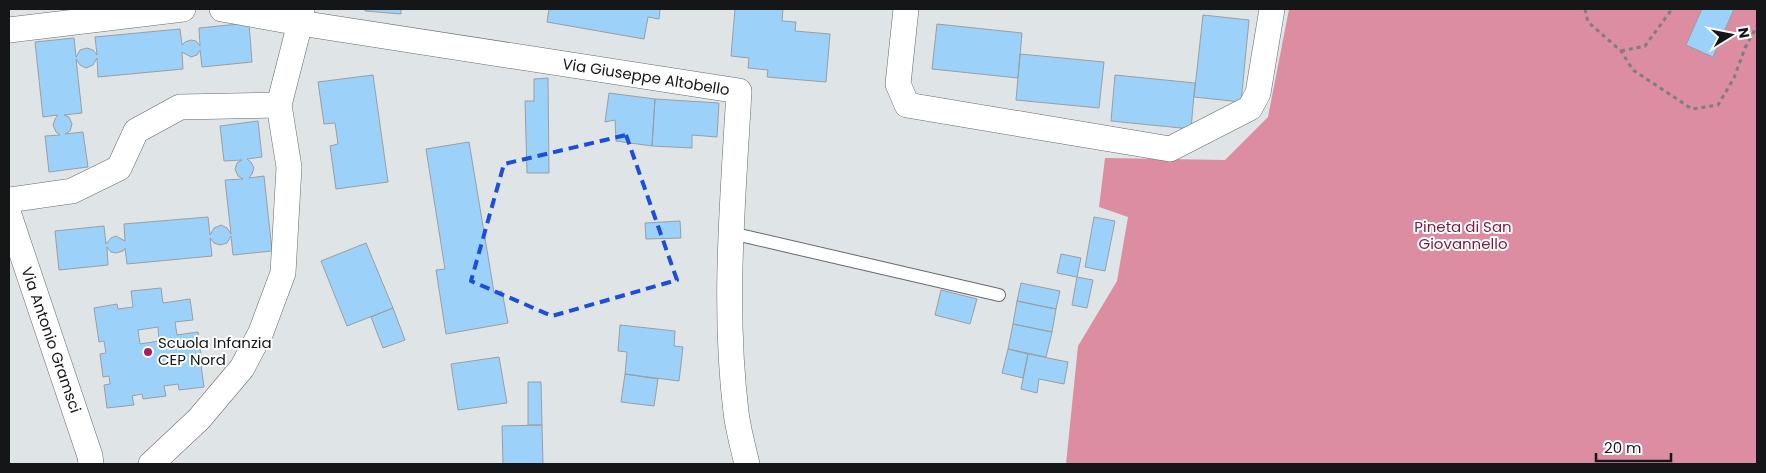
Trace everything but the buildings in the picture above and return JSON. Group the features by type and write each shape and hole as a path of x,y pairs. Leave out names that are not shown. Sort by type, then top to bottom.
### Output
{"street":[{"path":"9,30 183,9"},
{"path":"151,464 199,419 242,368 260,332 282,273 289,167 279,105 301,16 222,9"},
{"path":"906,9 898,84 907,105 1170,149 1250,108 1258,93 1272,9"},
{"name":"Via Giuseppe Altobello","path":"301,16 739,91 731,233 730,339 736,414 747,464"},
{"path":"9,200 72,191 119,168 136,131 180,107 279,105"},
{"name":"Via Antonio Gramsci","path":"9,215 91,464"}],"lane":[{"path":"731,233 999,295"}],"path":[{"path":"1585,9 1588,22 1621,51 1633,70 1692,109 1718,105 1734,78 1745,48 1757,26"},
{"path":"1621,51 1644,46 1672,9"}],"highlighted area":[{"path":"626,135 677,280 552,316 471,281 504,164"}],"green space":[{"name":"Pineta di San Giovannello","path":"1289,9 1757,9 1757,464 1066,464 1078,346 1117,281 1128,217 1099,207 1105,158 1225,160 1268,117"}],"place":[{"name":"Scuola Infanzia CEP Nord","path":"148,352"}]}
